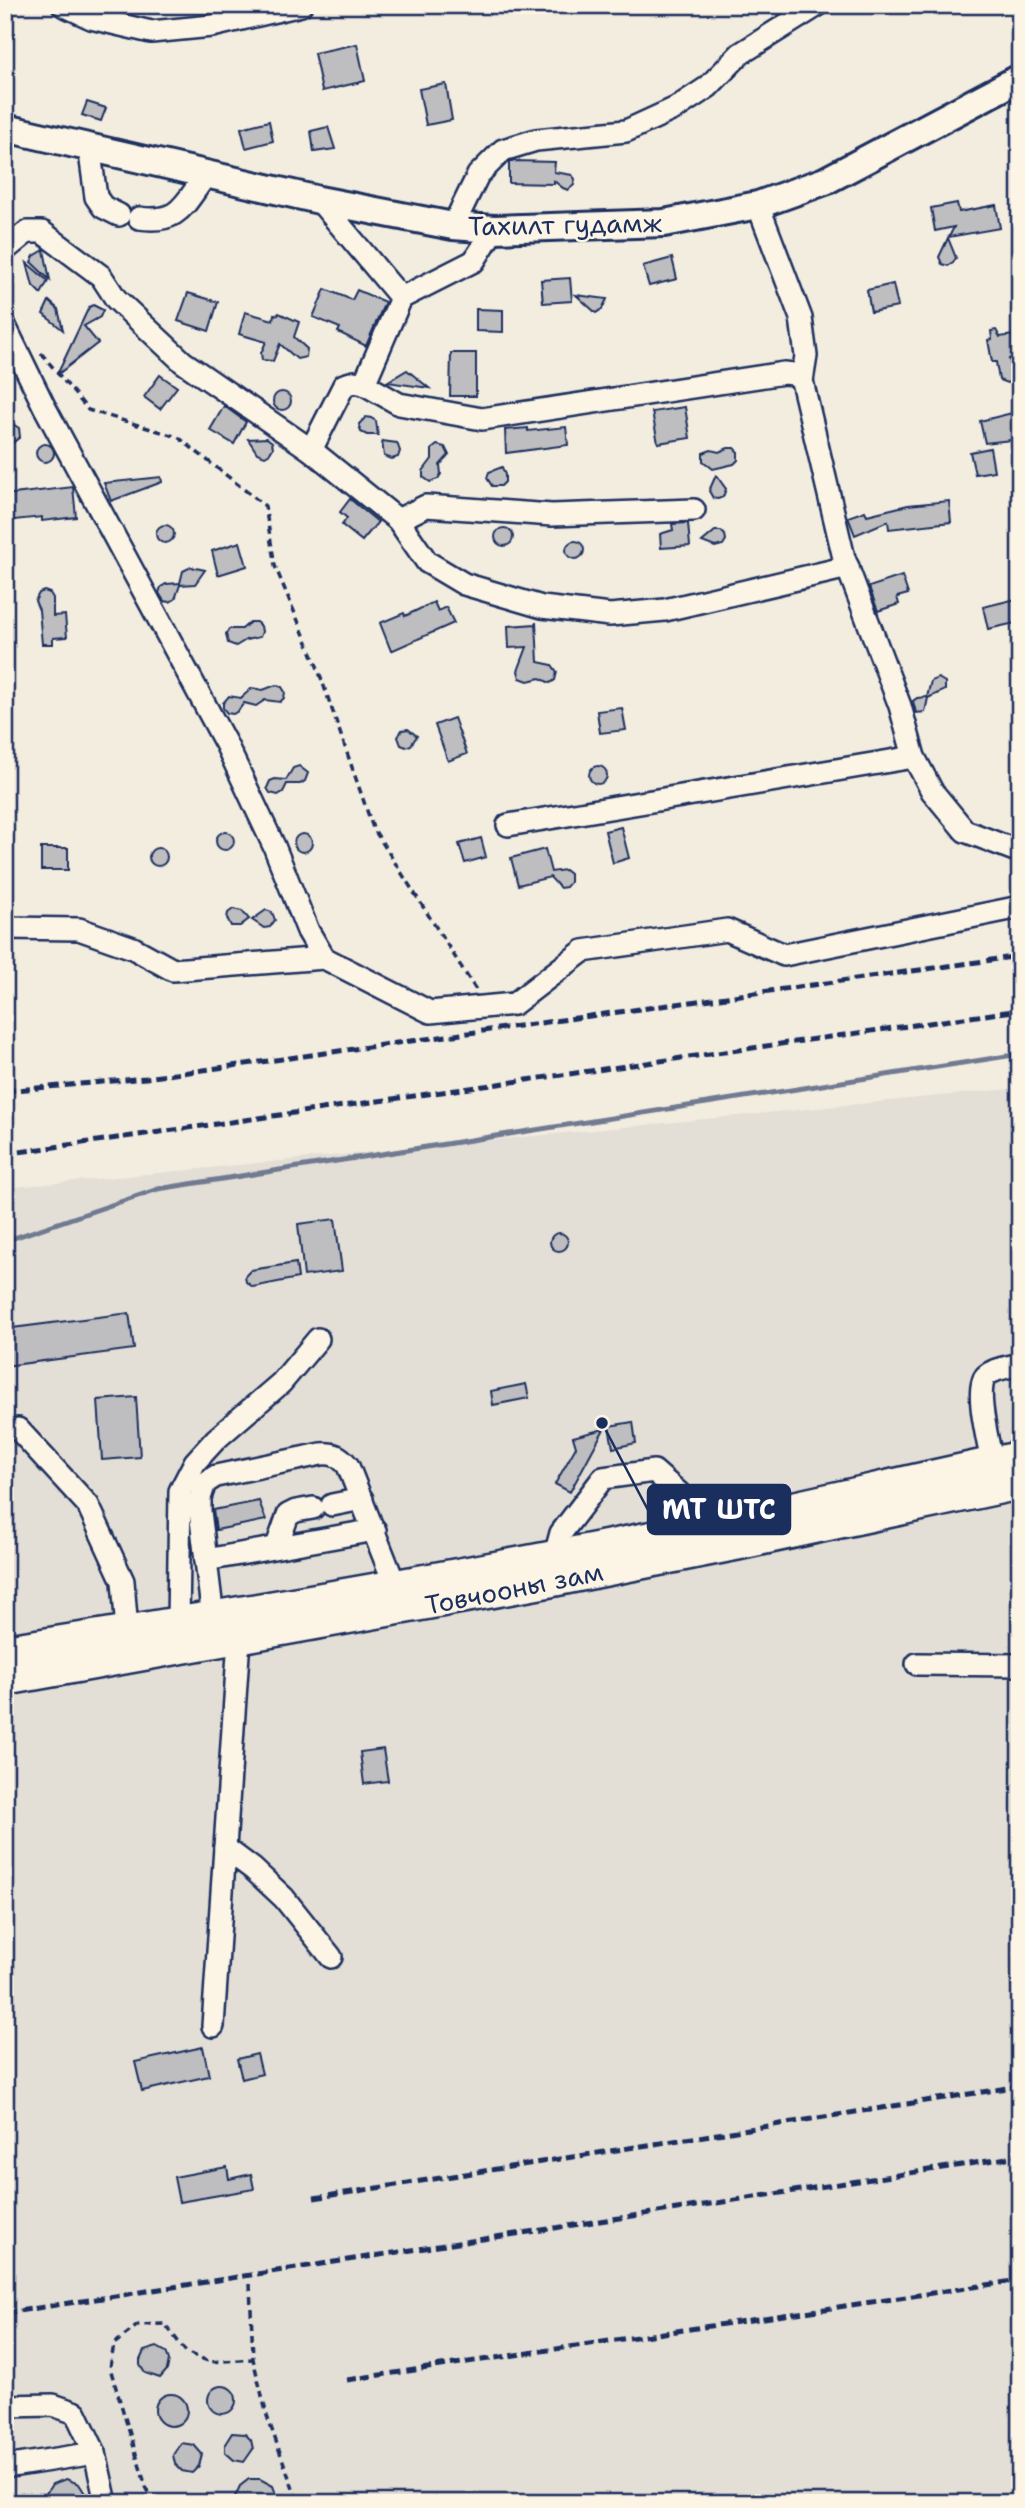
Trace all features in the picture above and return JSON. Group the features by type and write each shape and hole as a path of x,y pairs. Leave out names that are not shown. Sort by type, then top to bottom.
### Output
{"highway":[{"name":"Товчооны зам","path":"5,1650 213,1618 555,1555 714,1524 1006,1460"},
{"name":"Товчооны зам","path":"5,1681 740,1544 1020,1484"}],"main road":[{"name":"Тахилт гудамж","path":"5,128 318,200 453,226 494,229 664,223 758,205 825,181 1020,78"}],"street":[{"path":"63,5 91,18 150,32 212,26 301,5"},
{"path":"453,226 478,175 503,150 536,140 626,131 676,108 708,87 740,54 818,5"},
{"path":"89,146 96,197 103,207 129,217 159,221 168,219 180,210 207,174"},
{"path":"318,200 401,298"},
{"path":"758,205 801,318 806,356 802,382 848,567 900,706 914,757 932,792 965,831 1020,852"},
{"path":"364,384 401,298 474,261 494,229"},
{"path":"5,250 27,232 42,232 101,276 116,299 183,362 311,450 398,520 428,562 464,584 542,607 610,615 665,610 848,567"},
{"path":"5,326 44,406 226,744 274,846 308,931 324,958"},
{"path":"311,450 344,385 354,382 364,384 399,404 482,419 784,373 794,374 802,382"},
{"path":"398,520 426,506 552,515 694,510"},
{"path":"508,825 914,757"},
{"path":"5,928 79,929 133,948 173,970 324,958 430,1012 514,1004 583,951 727,930 784,955 1020,907"},
{"path":"178,1623 180,1491 195,1462 216,1439 281,1383 318,1339"},
{"path":"1006,1460 985,1428 981,1383 987,1375 1020,1364"},
{"path":"18,1429 88,1505 123,1581 127,1631"},
{"path":"213,1618 200,1498 205,1483 216,1476 330,1453 341,1457 348,1466 395,1585"},
{"path":"555,1555 561,1533 603,1478 654,1471 714,1524"},
{"path":"277,1546 288,1515 296,1511 362,1499"},
{"path":"206,1560 375,1530"},
{"path":"212,2026 239,1639"},
{"path":"917,1664 1020,1665"},
{"path":"225,1848 284,1898 331,1957"},
{"path":"5,2406 53,2405 76,2413 95,2453 106,2503"},
{"path":"5,2467 95,2453"}],"path":[{"path":"36,346 88,410 178,437 265,506 275,566 317,666 373,828 486,1007"},
{"path":"250,2284 253,2359 267,2416 296,2503"},
{"path":"155,2503 146,2487 110,2368 114,2344 138,2325 165,2324 186,2353 210,2362 253,2359"}],"shaded area":[{"path":"1020,1088 1020,2503 5,2503 5,1188"}],"building":[{"path":"357,44 365,81 322,91 314,53"},
{"path":"446,84 452,120 426,125 419,89"},
{"path":"87,102 106,108 101,121 82,115"},
{"path":"269,121 273,141 246,148 241,128"},
{"path":"328,127 335,149 314,152 311,131"},
{"path":"509,162 555,162 554,172 572,175 575,179 574,185 568,190 554,181 554,184 509,183"},
{"path":"957,203 959,212 996,205 1000,228 949,237 954,227 935,231 931,208"},
{"path":"948,238 956,258 948,266 942,264 939,257"},
{"path":"44,250 50,280 31,262 34,256"},
{"path":"672,258 677,279 649,286 643,266"},
{"path":"27,263 48,281 41,294 33,286"},
{"path":"570,278 572,301 543,303 541,280"},
{"path":"893,284 898,307 871,312 867,290"},
{"path":"325,289 352,300 357,290 385,302 366,346 338,332 340,328 313,317"},
{"path":"188,293 218,302 209,331 178,321"},
{"path":"576,295 607,299 602,309 596,313"},
{"path":"49,301 58,309 63,330 43,314"},
{"path":"93,305 103,310 100,317 84,326 98,343 57,375 89,307"},
{"path":"476,309 503,310 503,332 476,331"},
{"path":"245,312 273,320 274,314 279,313 299,322 294,337 307,349 306,357 297,359 280,344 273,361 262,360 261,353 266,342 239,334"},
{"path":"996,330 1000,337 1014,335 1018,357 1009,359 1015,376 1007,383 999,380 996,362 992,362 988,340 992,339 991,331"},
{"path":"451,353 476,353 476,396 450,396"},
{"path":"407,370 429,388 387,382"},
{"path":"160,375 177,387 160,409 144,397"},
{"path":"282,392 288,395 291,401 288,407 282,410 276,407 273,401 276,395"},
{"path":"224,406 246,422 234,444 210,430"},
{"path":"685,407 690,438 658,443 652,412"},
{"path":"1020,411 1020,439 985,443 980,421"},
{"path":"366,417 376,421 378,435 361,432 359,424"},
{"path":"5,419 19,428 20,437 5,449"},
{"path":"566,427 568,445 506,453 505,430 528,428 528,431"},
{"path":"267,438 272,442 273,448 265,456 257,453 248,439"},
{"path":"382,441 397,443 400,451 398,457 392,459 384,456"},
{"path":"45,444 51,447 54,453 51,459 45,462 39,459 36,453 39,447"},
{"path":"437,445 445,447 449,455 440,465 441,474 438,479 430,482 423,477 423,471 432,459 432,449"},
{"path":"734,448 738,452 738,460 734,464 713,469 703,461 703,453 711,450 719,452"},
{"path":"990,448 994,471 975,474 970,452"},
{"path":"502,467 505,482 501,486 492,486 487,478 489,472"},
{"path":"716,475 726,489 723,497 718,499 713,498 709,491"},
{"path":"161,477 162,482 111,501 104,483"},
{"path":"73,487 76,517 5,521 5,495"},
{"path":"350,499 378,522 362,541 342,525 347,518 340,512"},
{"path":"949,501 951,522 889,529 888,521 855,535 848,517 865,511 867,515 908,505"},
{"path":"688,523 690,546 661,548 660,534 673,530 672,524"},
{"path":"165,525 171,528 174,534 171,540 165,543 159,540 156,534 159,528"},
{"path":"504,528 510,531 513,537 510,543 504,546 498,543 495,537 498,531"},
{"path":"715,531 721,531 725,535 723,545 715,547 702,542"},
{"path":"575,541 581,544 584,550 581,556 575,559 569,556 566,550 569,544"},
{"path":"240,542 247,566 218,575 212,551"},
{"path":"191,567 205,570 195,584 180,585 175,599 164,601 159,593 161,587 180,583 183,571"},
{"path":"902,576 908,594 897,597 899,604 878,611 869,587"},
{"path":"39,593 50,593 53,598 53,616 65,615 67,637 53,638 53,644 42,644 39,610 35,601"},
{"path":"1020,598 1020,622 988,629 983,607"},
{"path":"434,602 438,611 446,607 454,623 391,651 380,623 404,613 405,616"},
{"path":"250,622 261,626 260,637 246,640 236,646 228,643 226,634 229,629 242,629"},
{"path":"536,622 538,662 552,665 557,672 555,680 550,683 540,678 528,681 520,678 518,671 527,647 509,648 508,626"},
{"path":"938,678 945,682 945,690 928,698 925,712 916,713 913,701 927,697 931,681"},
{"path":"276,685 282,687 285,692 280,702 265,700 256,706 244,703 233,714 227,713 223,708 223,703 229,696 241,698 252,688 263,690"},
{"path":"622,708 626,730 600,733 597,711"},
{"path":"454,718 467,754 448,761 435,725"},
{"path":"408,729 417,736 411,745 406,747 401,745 398,737 402,730"},
{"path":"299,766 308,773 305,781 300,784 287,784 278,795 270,793 267,788 270,781 286,780 293,768"},
{"path":"598,766 604,769 607,775 604,781 598,784 592,781 589,775 592,769"},
{"path":"621,827 629,858 613,863 605,831"},
{"path":"225,832 231,835 234,841 231,847 225,850 219,847 216,841 219,835"},
{"path":"299,834 307,834 312,843 310,850 299,852 294,847 294,839"},
{"path":"481,838 486,857 465,863 459,844"},
{"path":"41,848 68,848 68,870 41,870"},
{"path":"158,848 164,851 167,857 164,863 158,866 152,863 149,857 152,851"},
{"path":"545,849 551,872 565,870 570,874 570,882 566,887 560,888 550,877 518,885 511,858"},
{"path":"233,909 242,911 249,919 240,926 231,926 227,918"},
{"path":"266,910 272,912 275,920 270,927 264,928 252,920"},
{"path":"335,1219 342,1271 304,1276 298,1224"},
{"path":"559,1233 565,1236 568,1242 565,1248 559,1251 553,1248 550,1242 553,1236"},
{"path":"296,1263 298,1278 253,1287 246,1282 245,1276 251,1270"},
{"path":"129,1313 134,1349 5,1366 5,1329"},
{"path":"526,1384 529,1398 493,1405 491,1391"},
{"path":"136,1397 140,1457 102,1460 98,1400"},
{"path":"633,1422 636,1443 613,1448 609,1426"},
{"path":"604,1429 570,1492 555,1484 576,1447 573,1437"},
{"path":"259,1501 266,1520 216,1530 213,1510"},
{"path":"383,1749 388,1781 364,1784 360,1752"},
{"path":"203,2047 209,2076 142,2091 135,2062"},
{"path":"257,2054 262,2074 242,2079 237,2059"},
{"path":"227,2167 229,2179 251,2174 254,2189 179,2202 174,2177"},
{"path":"157,2347 166,2352 169,2360 167,2370 160,2378 145,2373 140,2365 144,2351"},
{"path":"222,2386 232,2390 236,2400 232,2410 222,2414 212,2410 208,2400 212,2390"},
{"path":"171,2394 182,2399 187,2410 182,2421 171,2426 160,2421 155,2410 160,2399"},
{"path":"232,2433 245,2434 251,2440 253,2449 244,2462 234,2460 225,2452 225,2444"},
{"path":"181,2443 194,2445 202,2454 199,2466 192,2473 182,2471 175,2464 173,2455"},
{"path":"66,2479 79,2484 91,2503 40,2503 52,2484"},
{"path":"249,2479 260,2479 273,2486 279,2503 232,2503 240,2486"}],"waterway":[{"path":"5,1241 158,1189 1020,1054"}],"railway":[{"path":"5,1091 146,1078 1020,956"},
{"path":"5,1154 1020,1010"},
{"path":"314,2198 1020,2086"},
{"path":"5,2313 1020,2156"},
{"path":"347,2380 1020,2280"}],"place":[{"name":"MT ШТС","path":"602,1423"}]}
